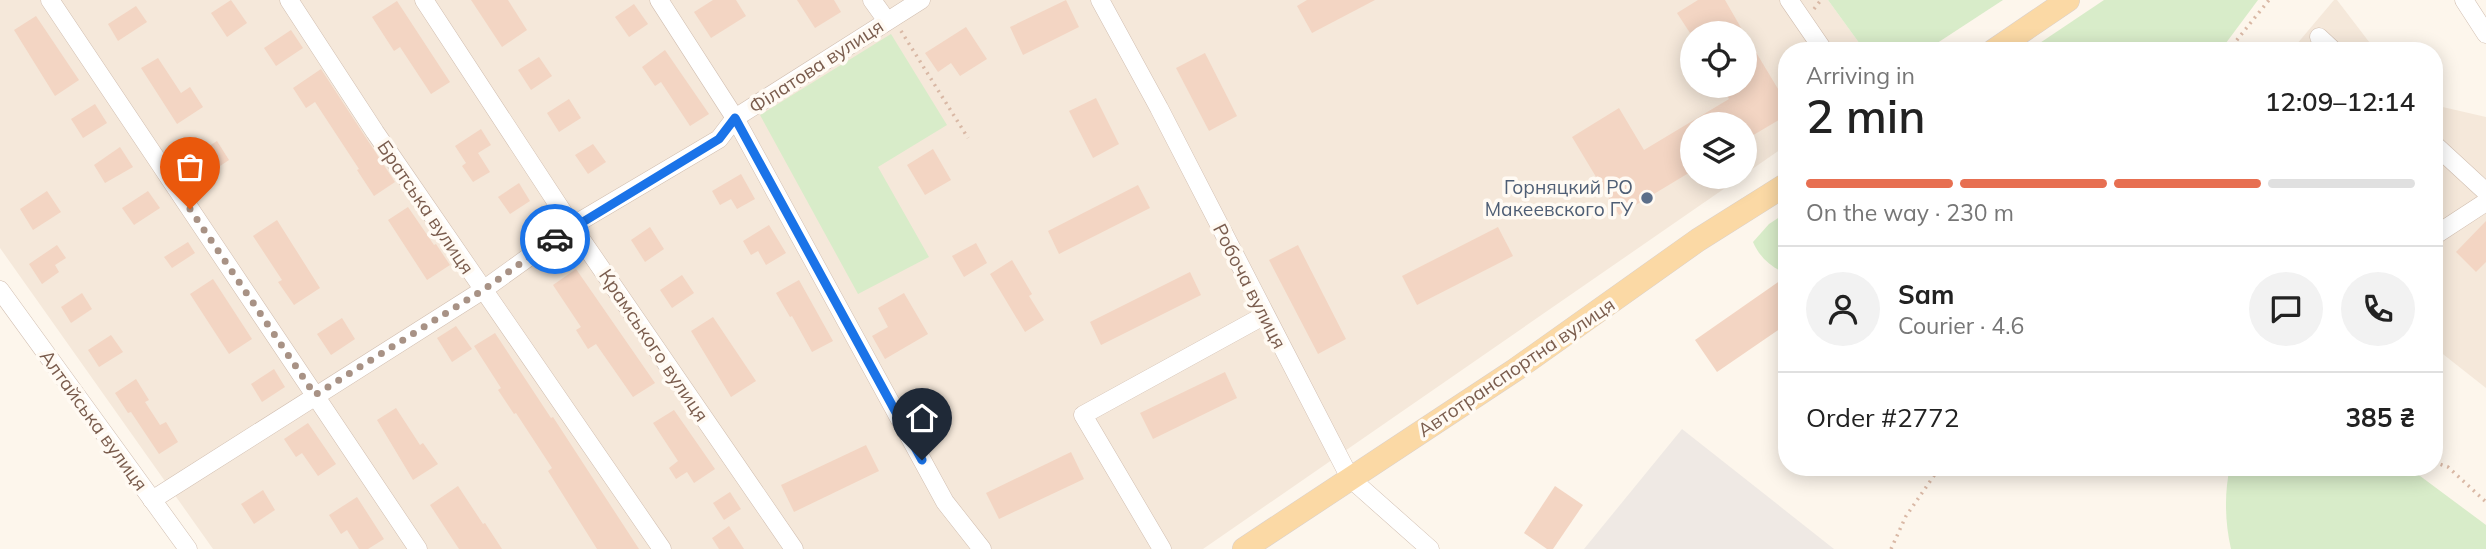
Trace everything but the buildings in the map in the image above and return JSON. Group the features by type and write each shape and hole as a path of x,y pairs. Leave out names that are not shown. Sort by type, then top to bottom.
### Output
{"main road":[{"path":"2006,42 2068,0"},
{"name":"Автотранспортна вулиця","path":"1244,549 1515,370 1698,240 1778,190"}],"street":[{"path":"51,0 418,549"},
{"name":"Братська вулиця","path":"289,0 483,290 662,549"},
{"name":"Крамського вулиця","path":"424,0 572,226 794,549"},
{"path":"659,0 735,118 945,502 982,549"},
{"path":"872,0 890,19"},
{"name":"Філатова вулиця","path":"152,500 483,290 572,226 719,139 735,118 920,0"},
{"name":"Робоча вулиця","path":"1100,0 1159,108 1350,478 1430,549"},
{"path":"1789,0 1818,42"},
{"path":"2464,0 2486,34"},
{"path":"2319,37 2324,42"},
{"path":"2443,152 2486,192"},
{"path":"2443,230 2486,202"},
{"name":"Алтайська вулиця","path":"0,290 188,549"},
{"path":"1162,549 1083,415 1265,315"}],"path":[{"path":"2235,42 2269,0"},
{"path":"890,19 968,138"},
{"path":"2443,465 2486,502"},
{"path":"1891,549 1906,516 1934,476"}],"shaded area":[{"path":"0,0 1828,0 1858,42 1778,42 1778,151 1757,166 1757,112 1680,112 1680,189 1724,189 1203,549 213,549 0,248"},
{"path":"2334,0 2337,0 2369,42 2299,42"},
{"path":"2443,107 2486,117 2486,388 2443,354"},
{"path":"1682,429 1834,549 1584,549"}],"green space":[{"path":"1828,0 2003,0 1939,42 1858,42"},
{"path":"2104,0 2258,0 2227,42 2041,42"},
{"path":"891,34 947,125 878,167 929,257 858,294 760,115"},
{"path":"1778,218 1778,269 1759,253 1753,242"},
{"path":"2229,476 2420,476 2486,525 2486,549 2231,549 2227,529"}],"way so far":[{"path":"190,209 315,395 483,290 555,239"}],"place":[{"name":"Горняцкий РО Макеевского ГУ","path":"1647,198"}],"route":[{"path":"555,239 572,226 719,139 735,118 922,460"}]}
